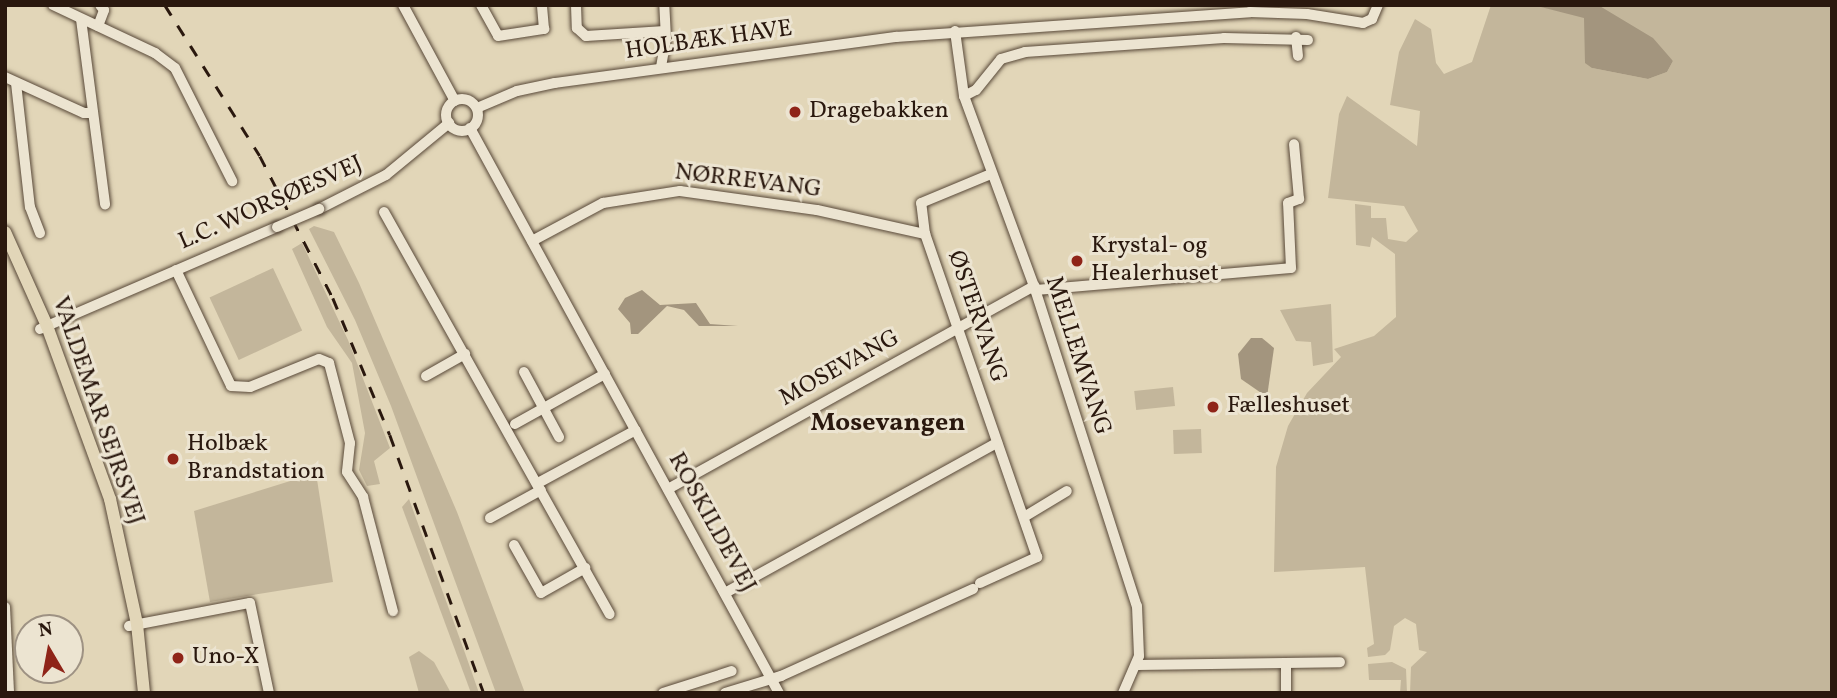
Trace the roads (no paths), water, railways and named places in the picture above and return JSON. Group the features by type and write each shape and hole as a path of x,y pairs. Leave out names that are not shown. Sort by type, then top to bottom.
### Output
{"main road":[{"name":"VALDEMAR SEJRSVEJ","path":"5,232 44,328 104,501 133,625 144,693"},
{"name":"VALDEMAR SEJRSVEJ","path":"5,248 44,328"},
{"name":"VALDEMAR SEJRSVEJ","path":"133,625 138,693"}],"street":[{"path":"53,5 155,53 175,68 232,181"},
{"path":"98,26 104,10 100,5"},
{"path":"403,5 455,101"},
{"path":"481,5 498,36 544,29 542,5"},
{"path":"576,5 577,28 586,36 665,31"},
{"path":"661,67 665,31 664,5"},
{"name":"HOLBÆK HAVE","path":"477,108 537,86 661,67 955,32 1272,11 1368,22 1378,5"},
{"path":"81,19 105,204"},
{"name":"MELLEMVANG","path":"955,32 964,96 1034,288 1137,606 1141,631 1137,665 1123,693"},
{"path":"964,96 976,90 1002,59 1025,52 1296,37 1308,40"},
{"path":"1296,37 1298,56"},
{"path":"5,78 93,113"},
{"path":"16,83 30,207 40,233"},
{"path":"467,100 477,108 477,120 470,128 456,129 449,123 446,113 455,101 467,100"},
{"name":"L.C. WORSØESVEJ","path":"44,328 319,209 386,175 449,123"},
{"name":"ROSKILDEVEJ","path":"470,128 779,693"},
{"path":"1034,288 1291,268 1288,203 1299,199 1294,144"},
{"name":"ØSTERVANG","path":"772,679 1037,557 925,234 922,200 991,174"},
{"name":"NØRREVANG","path":"532,241 603,203 680,191 817,210 925,234"},
{"path":"384,212 465,354 511,426 540,487 610,614"},
{"name":"L.C. WORSØESVEJ","path":"176,271 231,386 250,387 319,359 329,363 350,443 347,472 363,497 393,611"},
{"name":"MOSEVANG","path":"668,489 958,327 1034,288"},
{"path":"426,376 465,354"},
{"path":"524,372 559,437"},
{"path":"511,426 605,374"},
{"path":"490,518 636,430"},
{"path":"725,593 997,443"},
{"path":"1024,517 1067,491"},
{"path":"514,545 541,593 585,568"},
{"path":"133,625 250,603 269,693"},
{"path":"5,607 9,693"},
{"path":"1137,665 1340,662"},
{"path":"1286,664 1286,693"},
{"path":"663,693 732,671"},
{"path":"725,693 772,679"}],"railway":[{"path":"165,5 260,156 333,298 390,435 484,693"}],"place":[{"name":"Dragebakken","path":"795,112"},
{"name":"Krystal- og Healerhuset","path":"1077,261"},
{"name":"Fælleshuset","path":"1213,407"},
{"name":"Holbæk Brandstation","path":"173,459"},
{"name":"Uno-X","path":"178,658"}],"district":[{"name":"Mosevangen","path":"888,424"}]}
